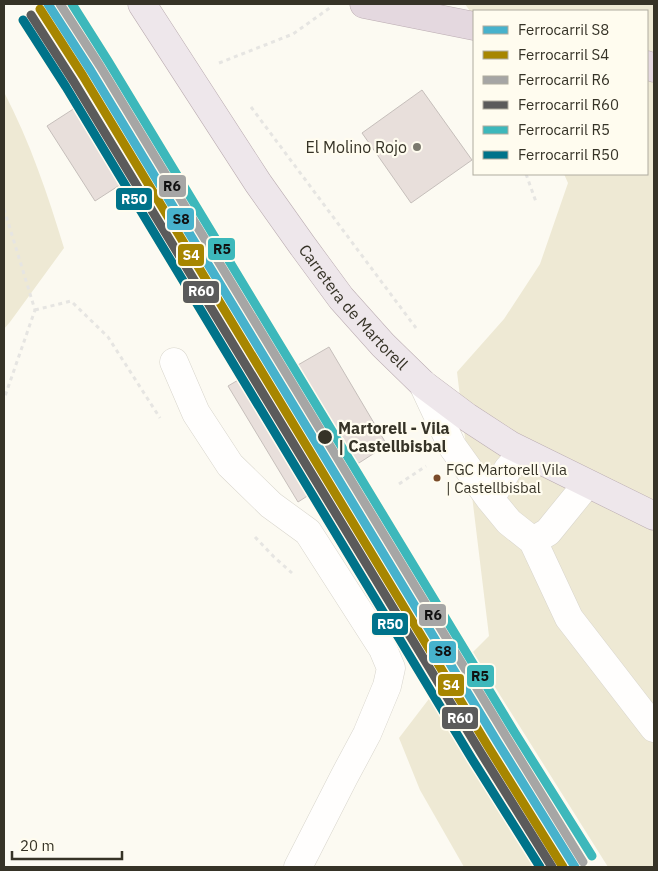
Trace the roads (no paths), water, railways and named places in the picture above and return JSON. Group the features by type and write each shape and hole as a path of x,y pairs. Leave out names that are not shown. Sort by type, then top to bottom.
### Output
{"highway":[{"path":"364,4 473,26"}],"main road":[{"name":"Carretera de Martorell","path":"142,4 258,183 341,298 383,345 423,384 466,417 510,445 654,516"}],"street":[{"path":"174,362 196,413 230,465 271,505 308,532 383,649 391,668 387,686 367,734 298,867"},
{"path":"423,384 452,446 509,522 533,541 569,618 654,728"},
{"path":"490,499 508,469 523,452"},
{"path":"533,541 548,532 586,484"}],"rail line":[{"name":"S8","path":"48,4 91,71 575,867"},
{"name":"R6","path":"60,4 100,66 583,862"},
{"name":"R5","path":"72,4 515,733 592,856"},
{"name":"S4","path":"40,9 83,76 489,748 563,867"},
{"name":"R60","path":"31,15 74,82 552,867"},
{"name":"R50","path":"23,20 66,87 472,759 540,867"}],"place":[{"name":"El Molino Rojo","path":"417,147"},
{"name":"Martorell - Vila | Castellbisbal","path":"325,437"},
{"name":"FGC Martorell Vila | Castellbisbal","path":"437,478"}]}
